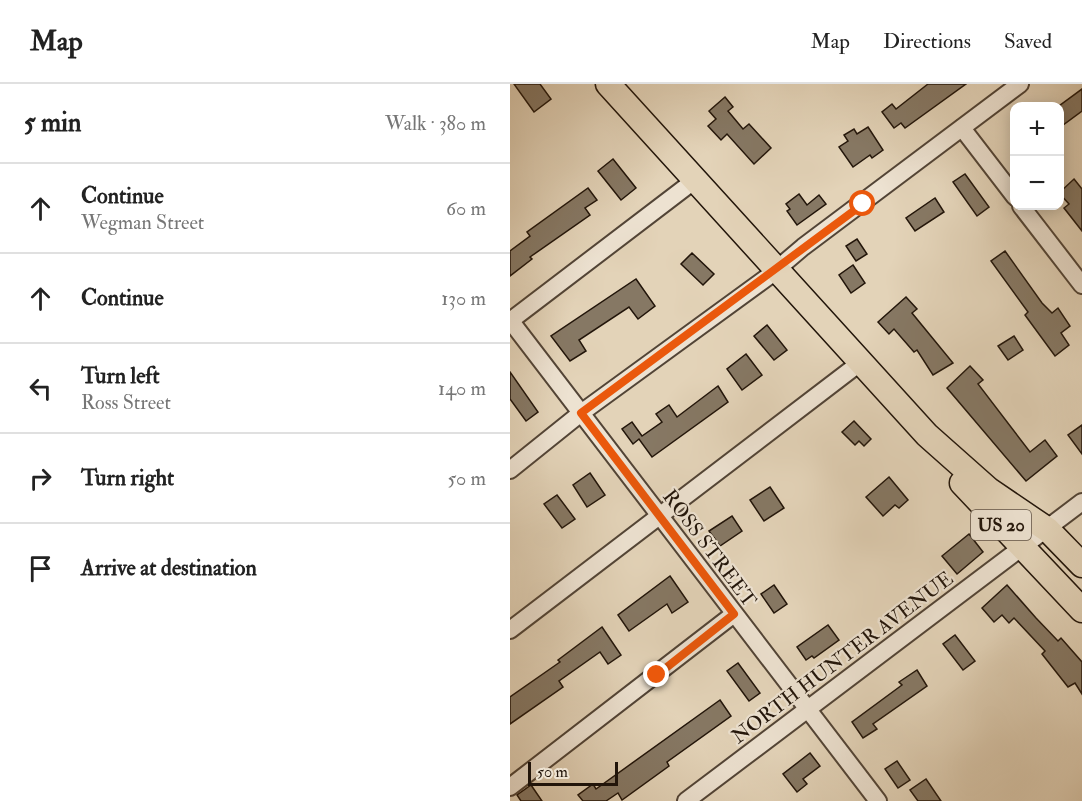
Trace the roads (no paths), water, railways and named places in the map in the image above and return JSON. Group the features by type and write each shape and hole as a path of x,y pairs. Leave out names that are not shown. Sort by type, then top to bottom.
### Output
{"highway":[{"name":"US 20","path":"608,84 927,435 968,490 1082,610"},
{"name":"US 20","path":"927,435 989,490 1048,530 1082,565"}],"street":[{"path":"510,470 581,413 776,270 1020,84"},
{"path":"962,128 1010,192"},
{"path":"510,321 695,180"},
{"path":"1024,210 1082,285"},
{"name":"ROSS STREET","path":"510,321 878,801"},
{"path":"510,630 861,362"},
{"name":"NORTH HUNTER AVENUE","path":"686,801 1048,530 1082,502"},
{"path":"510,788 734,614"}]}
